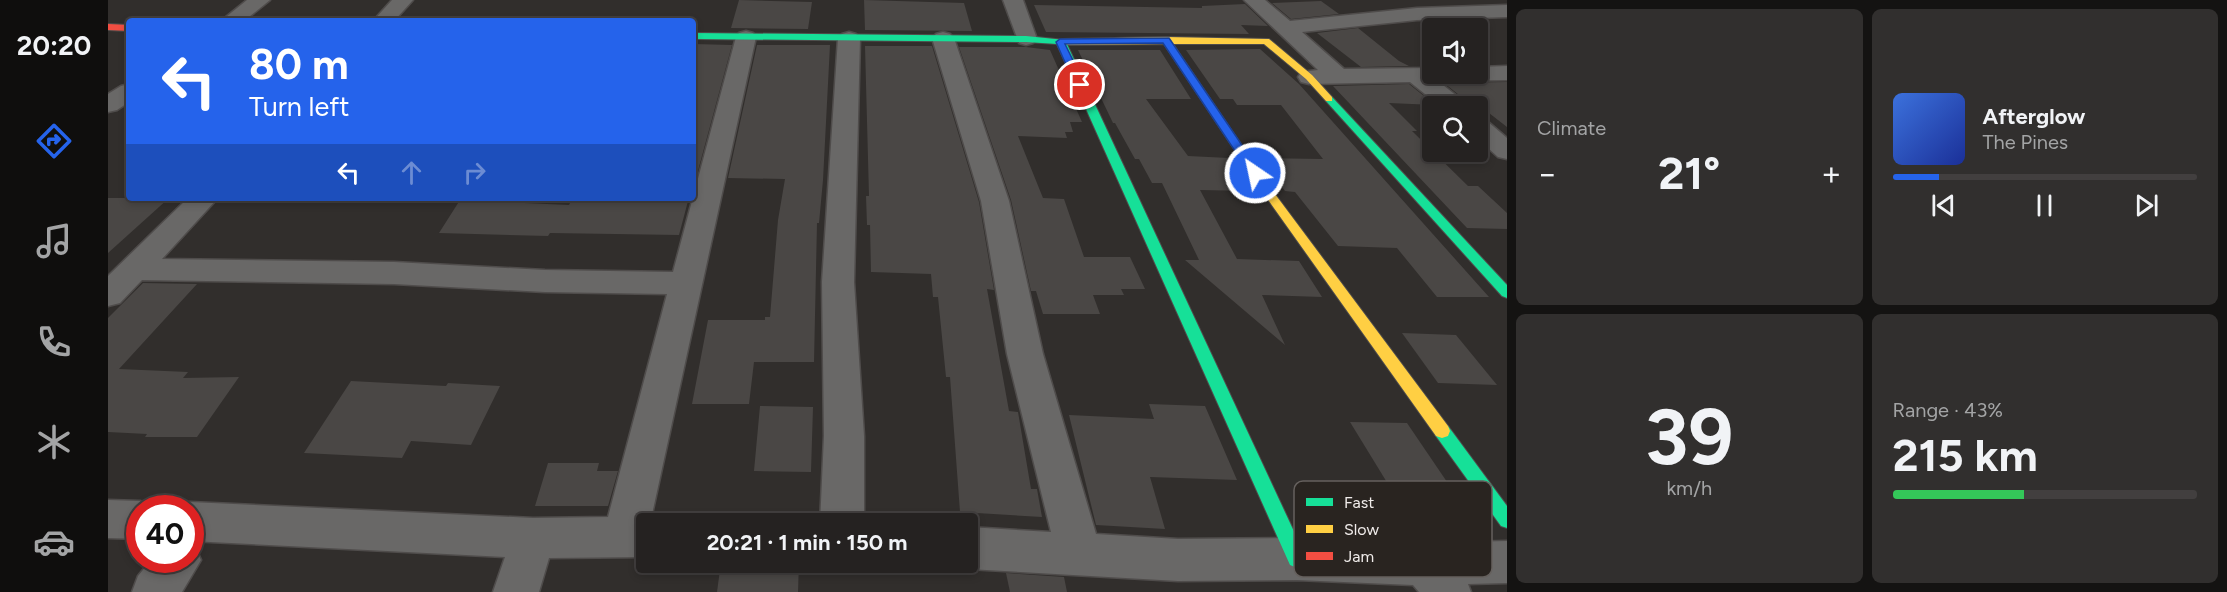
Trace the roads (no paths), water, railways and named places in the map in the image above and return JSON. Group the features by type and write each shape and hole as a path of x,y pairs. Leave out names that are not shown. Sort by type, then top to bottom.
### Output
{"street":[{"path":"235,18 260,0"},
{"path":"386,18 403,0"},
{"path":"1012,0 1026,39"},
{"path":"1254,0 1338,76"},
{"path":"1397,0 1417,14"},
{"path":"1284,28 1417,14 1507,11"},
{"path":"108,27 126,28"},
{"path":"696,36 1026,39 1060,42 1266,41 1309,77 1507,293"},
{"path":"641,513 687,283 707,145 746,37"},
{"path":"842,513 844,436 838,282 849,38"},
{"path":"943,38 995,201 1025,354 1079,553"},
{"path":"1166,40 1268,192 1479,481"},
{"path":"1060,42 1294,552"},
{"path":"1309,77 1507,73"},
{"path":"1416,76 1441,96"},
{"path":"108,105 126,93"},
{"path":"1488,135 1507,151"},
{"path":"108,295 201,201"},
{"path":"136,269 393,273 545,282 687,283"},
{"path":"1492,499 1507,520"},
{"path":"108,519 126,520"},
{"path":"204,528 533,538 636,536"},
{"path":"516,592 533,538"},
{"path":"978,548 1178,560 1294,559"},
{"path":"1492,565 1507,562"},
{"path":"155,592 169,573"}]}
